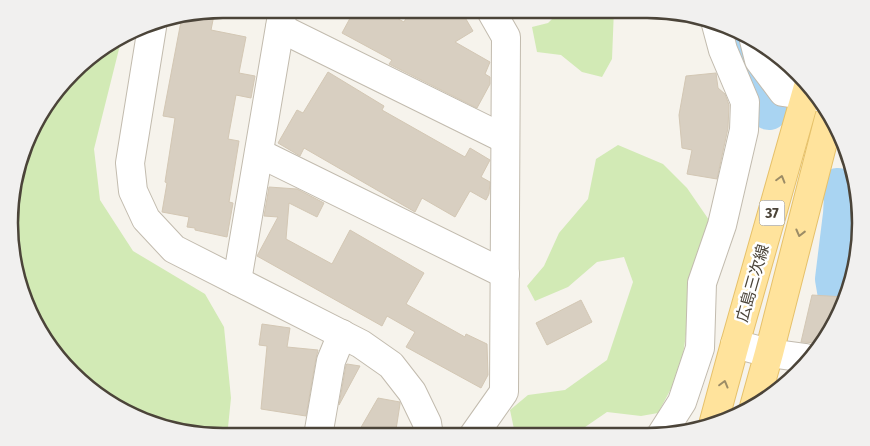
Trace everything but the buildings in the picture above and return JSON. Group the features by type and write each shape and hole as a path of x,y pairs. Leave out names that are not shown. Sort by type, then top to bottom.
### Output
{"main road":[{"name":"広島三次線","path":"715,417 734,344 809,96"},
{"name":"広島三次線","path":"757,396 770,353 827,125"}],"street":[{"path":"478,428 504,392 506,37 495,18"},
{"path":"238,281 281,19 506,139"},
{"path":"151,30 130,163 133,191 146,219 174,249 342,334 391,365 412,392 428,423 428,428"},
{"path":"666,428 682,402 700,348 702,283 722,225 744,130 745,102 723,50 718,30"},
{"path":"756,49 759,60 783,92 805,92"},
{"path":"259,153 505,274"},
{"path":"319,428 331,361 342,334"},
{"path":"734,344 770,353 802,358"}],"green space":[{"path":"553,18 614,18 612,59 602,77 582,72 561,55 537,52 532,27 548,23"},
{"path":"120,45 94,149 100,200 133,251 205,294 224,327 231,398 228,428 183,425 157,418 120,401 88,378 68,358 45,326 28,289 19,250 18,210 21,183 28,157 45,120 68,88 88,68"},
{"path":"618,145 663,164 687,188 709,220 690,305 681,370 658,413 641,416 607,412 584,428 514,428 510,410 528,395 565,390 607,360 633,282 624,257 597,262 568,287 535,301 527,286 544,266 559,233 588,199 596,159"}],"waterway":[{"path":"735,37 745,74 769,111"},
{"path":"838,187 843,197 834,279 838,300"}]}
